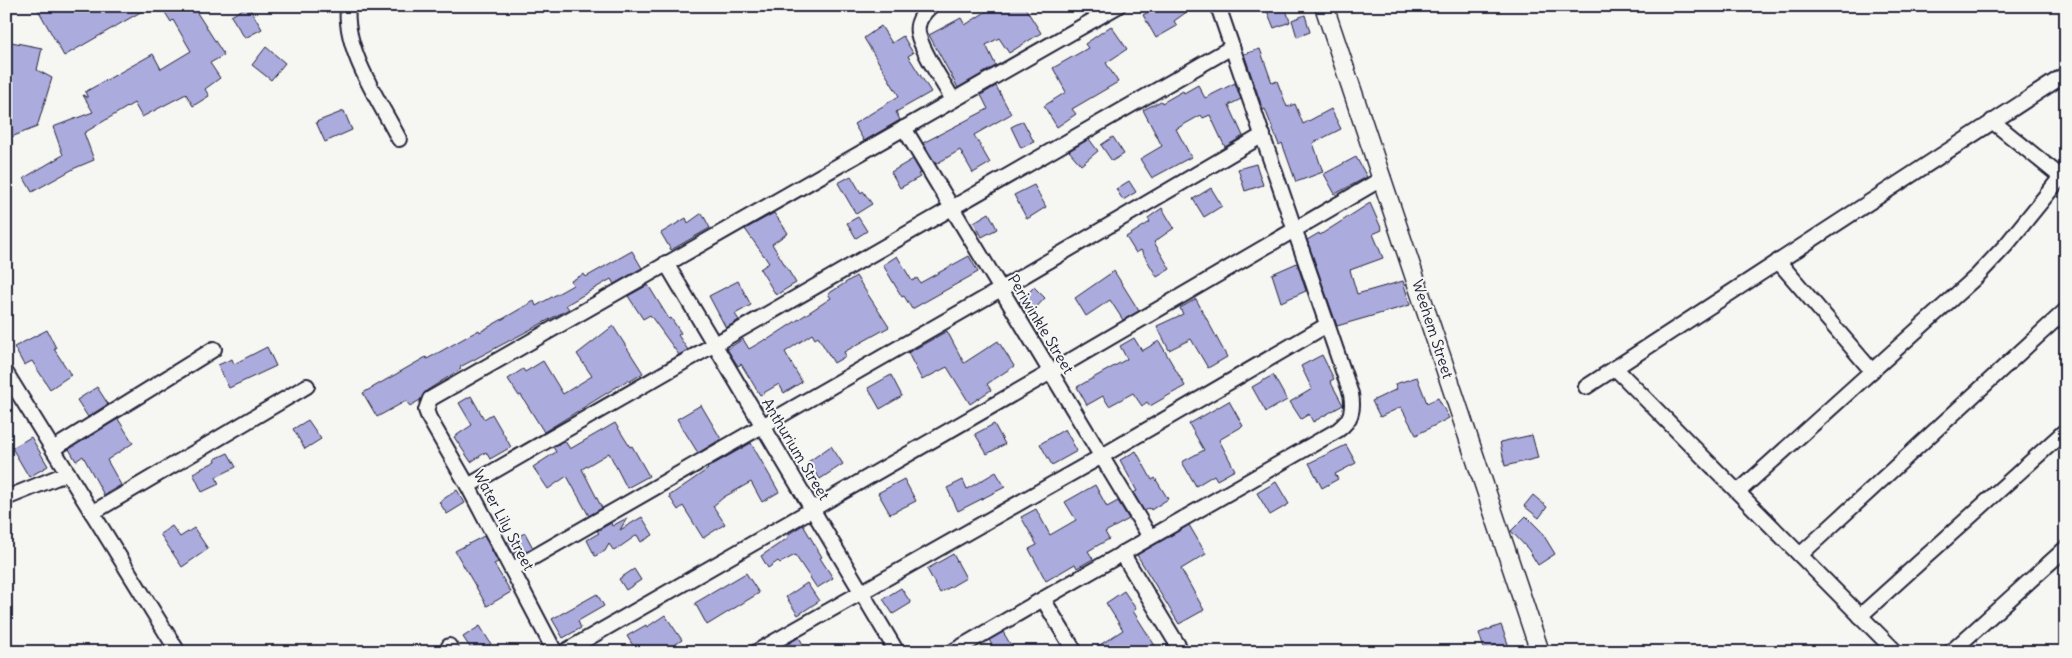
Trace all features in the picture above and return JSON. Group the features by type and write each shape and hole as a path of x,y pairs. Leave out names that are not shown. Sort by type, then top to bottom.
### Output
{"street":[{"path":"348,6 346,20 352,46 399,139"},
{"path":"931,6 919,19 917,32 953,100"},
{"path":"666,264 1118,6"},
{"path":"952,652 1346,424 1352,416 1351,394 1218,6"},
{"name":"Weehem Street","path":"1324,6 1540,652"},
{"path":"468,486 1232,48"},
{"path":"1586,387 2066,74"},
{"path":"1738,492 1977,276 2063,179 1992,121"},
{"name":"Periwinkle Street","path":"904,128 1150,537"},
{"path":"513,569 1001,289 1263,135"},
{"path":"564,652 1051,372 1383,178"},
{"path":"1778,262 1872,371"},
{"name":"Anthurium Street","path":"666,264 897,652"},
{"name":"Water Lily Street","path":"555,652 513,569 429,418 426,410 427,404 437,394 666,264"},
{"path":"1800,554 2066,310"},
{"path":"756,652 1102,456 1327,325"},
{"path":"53,448 214,349"},
{"path":"1615,368 1896,652"},
{"path":"6,373 178,652"},
{"path":"92,513 307,386"},
{"path":"1860,616 2066,430"},
{"path":"6,498 68,473"},
{"path":"1951,652 2066,548"},
{"path":"1122,553 1182,652"},
{"path":"1043,599 1075,652"}],"building":[{"path":"36,6 151,6 64,56"},
{"path":"161,6 196,6 194,8 224,55 210,63 220,78 205,89 209,96 193,106 186,94 142,117 134,103 84,133 94,160 75,168 32,192 24,178 63,155 53,127 93,112 83,95 88,98 85,92 153,54 161,69 191,51 173,20 171,22"},
{"path":"248,6 262,29 245,38 231,16"},
{"path":"995,6 1024,6 1041,33 1009,53 999,38 986,45 996,66 958,88 929,35 961,18 965,25"},
{"path":"1158,6 1195,6 1174,21 1177,26 1156,38 1143,15"},
{"path":"1265,6 1285,6 1290,22 1274,28"},
{"path":"1305,15 1310,32 1297,37 1292,20"},
{"path":"881,26 892,43 903,36 913,53 908,56 931,92 896,112 900,120 864,141 854,124 899,96 864,38"},
{"path":"1111,26 1127,49 1106,63 1118,82 1072,109 1076,114 1057,127 1044,106 1066,92 1053,68 1088,48 1085,44"},
{"path":"6,41 42,48 37,70 52,78 37,127 6,139"},
{"path":"266,47 285,63 271,80 252,65"},
{"path":"1260,49 1272,83 1277,81 1287,107 1295,104 1303,124 1331,109 1341,129 1313,143 1323,172 1296,182 1282,143 1279,145 1265,109 1263,110 1244,54"},
{"path":"1235,83 1241,99 1229,105 1243,136 1225,147 1210,115 1203,118 1201,115 1176,129 1191,157 1152,178 1140,159 1162,146 1143,110 1198,85 1205,98"},
{"path":"996,86 1011,114 974,135 990,163 973,173 960,150 936,164 923,143 988,109 981,95"},
{"path":"344,111 352,130 325,142 316,122"},
{"path":"1023,121 1034,142 1021,148 1011,127"},
{"path":"1113,137 1124,154 1112,161 1101,145"},
{"path":"1089,139 1098,151 1081,165 1069,151"},
{"path":"1356,157 1367,177 1335,194 1324,174"},
{"path":"913,159 921,173 918,174 920,177 900,188 891,172"},
{"path":"1256,164 1263,185 1245,191 1238,169"},
{"path":"851,176 861,193 863,191 872,204 856,214 838,183"},
{"path":"1129,181 1136,192 1123,200 1116,189"},
{"path":"1034,185 1046,207 1027,219 1014,195"},
{"path":"1211,188 1222,206 1204,217 1193,199"},
{"path":"1370,203 1382,230 1373,234 1383,258 1350,270 1357,294 1403,281 1410,305 1337,326 1307,240 1319,233 1320,235"},
{"path":"1162,208 1174,228 1154,242 1170,269 1157,277 1141,250 1136,253 1126,237 1150,222 1148,218"},
{"path":"702,213 710,228 671,250 661,233 686,218 688,223"},
{"path":"774,213 788,233 772,244 796,283 776,295 760,269 769,263 745,229"},
{"path":"989,213 997,229 982,237 974,222"},
{"path":"858,217 867,231 856,238 847,223"},
{"path":"632,251 642,268 614,284 611,279 566,305 569,309 460,367 461,369 426,391 420,400 410,406 406,401 377,417 363,393 426,357 427,359 479,330 480,332 534,301 536,306 573,285 571,281 584,274 586,277"},
{"path":"897,256 912,281 917,278 920,283 969,256 978,272 912,309 904,296 902,297 883,265"},
{"path":"1297,263 1306,291 1281,302 1272,274"},
{"path":"1114,271 1139,311 1123,320 1110,300 1086,316 1075,298"},
{"path":"856,276 889,327 844,352 846,356 834,363 818,337 815,339 812,334 785,352 802,382 784,393 779,384 760,395 741,364 738,366 727,349 743,339 749,349 767,340 831,298 828,294"},
{"path":"738,281 751,305 735,314 739,320 726,328 709,296"},
{"path":"648,285 669,319 671,318 681,333 678,335 688,350 679,355 650,315 643,319 628,296"},
{"path":"1034,287 1045,298 1031,313 1019,302"},
{"path":"1196,299 1227,357 1208,368 1191,339 1169,350 1157,326 1183,314 1180,308"},
{"path":"613,326 643,373 629,382 628,380 544,432 521,395 519,396 508,379 523,369 525,372 543,361 563,394 592,376 577,354"},
{"path":"47,330 56,348 54,349 71,375 50,389 32,361 24,365 14,347"},
{"path":"947,331 964,363 998,341 1014,366 987,384 991,390 970,404 947,367 922,380 908,353"},
{"path":"1134,338 1142,351 1159,341 1185,386 1150,406 1147,402 1142,406 1133,393 1109,406 1103,396 1087,405 1077,387 1127,359 1120,346"},
{"path":"267,347 276,366 229,388 218,365 232,359 234,364"},
{"path":"1322,355 1334,379 1330,381 1343,405 1313,422 1309,414 1301,419 1290,402 1312,389 1301,366"},
{"path":"891,375 902,396 880,409 868,388"},
{"path":"1273,375 1287,400 1266,412 1252,387"},
{"path":"1417,377 1427,403 1438,398 1449,418 1416,435 1401,407 1380,417 1372,401 1397,389 1395,384"},
{"path":"97,387 108,404 88,417 77,400"},
{"path":"471,396 484,419 492,414 511,447 490,459 486,452 471,462 454,437 472,425 459,403"},
{"path":"1229,401 1243,426 1219,440 1235,470 1217,480 1214,475 1196,486 1182,462 1204,450 1189,424"},
{"path":"701,405 721,439 698,453 677,419"},
{"path":"118,419 133,443 107,460 121,485 104,495 83,456 76,461 69,449"},
{"path":"308,420 321,439 305,449 293,429"},
{"path":"615,423 630,447 632,446 649,476 627,488 609,453 582,469 602,508 589,516 567,476 548,489 533,467 556,452 553,447 565,441 570,449"},
{"path":"994,424 1005,444 987,454 975,434"},
{"path":"1065,429 1077,451 1052,465 1040,444"},
{"path":"1532,435 1538,458 1505,466 1500,442"},
{"path":"31,437 48,466 29,477 12,448"},
{"path":"751,443 779,492 762,502 751,482 724,497 713,506 725,524 703,538 683,506 678,510 669,496 707,468"},
{"path":"1346,445 1356,463 1335,474 1338,479 1322,488 1309,463"},
{"path":"831,446 843,464 820,479 808,462"},
{"path":"1136,451 1152,480 1155,478 1168,499 1151,510 1150,508 1144,511 1133,493 1137,491 1120,460"},
{"path":"228,453 236,467 216,477 219,484 202,492 193,473"},
{"path":"996,472 1005,487 958,511 947,488 963,480 967,489"},
{"path":"904,479 916,501 890,514 878,493"},
{"path":"1276,482 1289,504 1270,515 1257,493"},
{"path":"1095,485 1107,507 1118,501 1129,519 1105,532 1109,539 1088,551 1093,559 1077,568 1075,564 1046,581 1029,549 1037,545 1021,517 1036,509 1050,535 1076,520 1065,502"},
{"path":"457,490 465,503 447,514 439,502"},
{"path":"1533,495 1547,507 1539,518 1524,506"},
{"path":"1526,516 1541,531 1555,554 1538,565 1528,549 1511,531"},
{"path":"642,517 653,535 641,542 637,535 614,551 609,544 605,551 595,556 587,540 599,533 597,531 611,523 612,526 627,518 620,530"},
{"path":"803,525 833,578 817,588 795,555 780,563 778,561 768,568 761,556 788,538 787,535"},
{"path":"1189,525 1206,554 1181,569 1204,610 1179,624 1137,555"},
{"path":"172,526 180,537 194,528 208,549 182,567 160,534"},
{"path":"525,533 533,548 520,554 518,551 513,554 507,542"},
{"path":"484,536 498,562 494,564 511,592 487,606 455,551"},
{"path":"953,554 966,578 940,593 927,569"},
{"path":"634,569 641,580 626,590 619,579"},
{"path":"746,573 759,593 707,625 695,603"},
{"path":"807,583 819,601 798,615 786,597"},
{"path":"901,588 911,603 893,614 883,599"},
{"path":"1124,591 1136,609 1133,611 1159,652 1089,652 1123,630 1106,603"},
{"path":"597,594 604,606 578,621 581,628 563,638 552,619"},
{"path":"665,615 682,640 664,652 637,652 627,636 646,625 647,627"},
{"path":"1501,625 1511,652 1485,652 1479,633"},
{"path":"480,626 491,644 478,652 473,652 463,637"},
{"path":"1003,632 1015,652 996,652 989,640"},
{"path":"799,637 807,652 774,652"}]}
